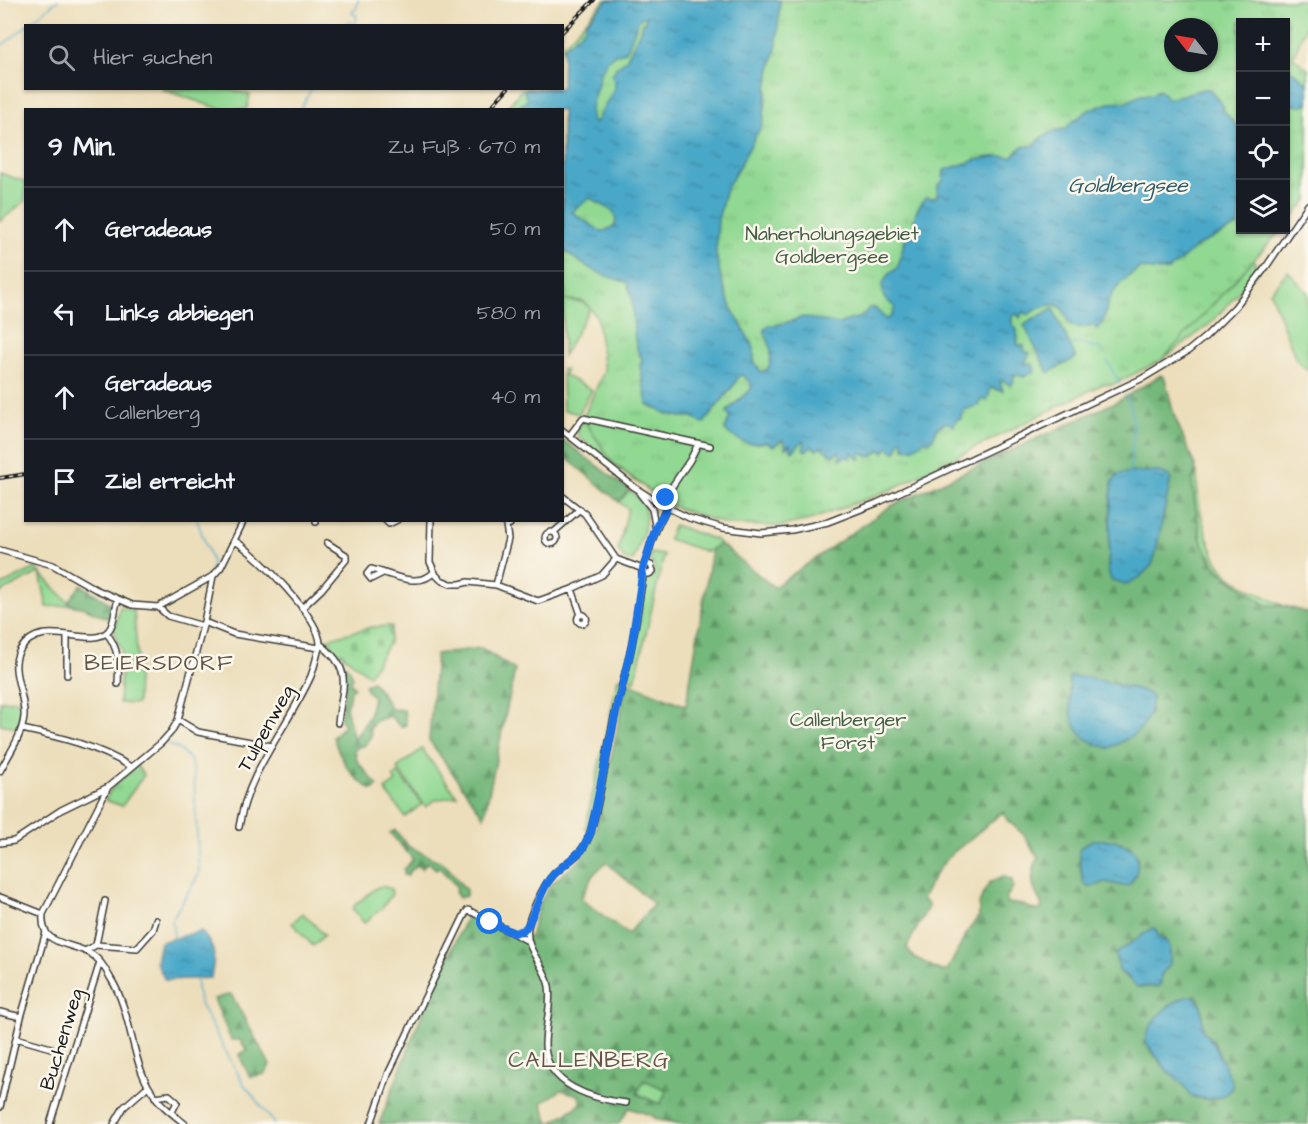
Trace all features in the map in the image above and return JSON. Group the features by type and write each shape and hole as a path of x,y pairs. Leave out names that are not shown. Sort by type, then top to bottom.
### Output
{"street":[{"path":"564,431 634,487 662,505 702,522 742,531 775,532 810,527 846,516 1143,378 1197,344 1223,320 1242,298 1308,205"},
{"path":"570,435 582,418 710,446"},
{"path":"655,518 698,444"},
{"path":"634,487 650,505 656,527"},
{"path":"564,497 580,509 600,533 616,559 643,568"},
{"path":"514,933 524,930 528,925 546,884 582,850 591,832 632,644 643,568 662,505"},
{"path":"554,532 580,509"},
{"path":"0,550 53,565 118,600 139,607 158,607 213,576 221,567 243,522"},
{"path":"430,522 430,558 434,572 441,580 451,584 468,582 496,585 538,601 606,572 616,559"},
{"path":"496,585 508,539 507,522"},
{"path":"235,541 246,548 280,581 302,608 317,631 319,646"},
{"path":"302,608 322,589 346,560 346,555 327,543"},
{"path":"383,573 415,581 429,577 434,572"},
{"path":"0,843 14,841 62,810 108,787 171,732 178,720 204,624 213,576"},
{"path":"572,588 581,615"},
{"path":"0,771 22,729 23,697 15,669 16,659 21,649 38,635 50,633 97,637 106,633 112,623 118,600"},
{"path":"158,607 168,616 234,634 319,646 330,652 341,666 344,681 338,723"},
{"path":"106,633 114,642 119,663 118,684"},
{"path":"67,636 67,675"},
{"name":"Tulpenweg","path":"238,827 254,779 311,674 319,646"},
{"path":"178,720 198,732 272,746"},
{"path":"22,729 94,748 115,756 131,767"},
{"path":"108,787 43,914 42,922 46,932 58,942 86,951 100,962 120,997 148,1086 184,1124"},
{"path":"0,897 43,914"},
{"path":"96,945 105,901"},
{"path":"371,1124 389,1072 468,910 528,940"},
{"path":"86,951 96,945 137,948 149,935 156,921"},
{"path":"528,925 528,940 549,986 545,1043 546,1055 555,1074 564,1082 588,1095 626,1103"},
{"path":"0,1107 21,1017 46,932"},
{"name":"Buchenweg","path":"50,1124 100,962"},
{"path":"0,1012 21,1017"},
{"path":"16,1038 51,1048"},
{"path":"114,1124 124,1107 148,1086"},
{"path":"155,1096 169,1095 177,1101 172,1112"}],"green space":[{"name":"Naherholungsgebiet Goldbergsee","path":"605,0 1308,0 1308,21 1293,57 1308,69 1308,199 1290,220 1290,18 1236,18 1236,234 1277,234 1162,360 1112,385 1103,384 890,490 810,520 781,526 728,525 668,505 612,462 583,418 604,371 597,317 584,301 564,300 564,108 507,108 521,90 564,90 564,44"},
{"path":"164,90 233,90 250,95 247,108 217,108"},
{"path":"0,173 24,181 24,202 0,221"},
{"path":"1245,237 1258,271 1210,324 1162,360"},
{"path":"1288,271 1308,293 1308,371 1296,359 1270,292"},
{"path":"564,300 582,302 590,308 564,354"},
{"path":"564,375 592,390 579,414 564,410"},
{"name":"Callenberger Forst","path":"1161,375 1165,379 1174,415 1196,468 1192,482 1200,537 1211,561 1218,570 1266,605 1286,606 1308,613 1308,1124 681,1124 659,1120 629,1108 619,1124 550,1124 581,1104 579,1095 561,1090 542,1103 549,1124 379,1124 423,1011 467,916 473,915 523,939 530,937 539,905 550,885 580,860 596,828 627,682 686,706 712,549 720,544 774,587 891,506 1120,400","holes":["1118,474 1160,528 1156,552 1108,570 1112,483","1070,677 1085,677 1144,691 1152,697 1150,713 1109,748 1095,744 1081,735","1003,812 1007,820 1023,834 1038,858 1033,881 1042,908 1037,911 1023,905 1008,903 1006,898 1013,887 1012,880 1003,876 990,882 979,905 979,916 968,931 947,971 941,971 912,956 907,947 929,905 922,899 948,857","1120,842 1132,849 1138,859 1123,886 1106,882 1088,887 1081,873 1080,863","606,862 654,904 628,934 581,899 593,875","1156,930 1158,936 1170,947 1170,964 1161,975 1161,982 1156,987 1141,987 1135,985 1120,972 1115,954 1148,931","1180,999 1199,1000 1203,1031 1211,1040 1233,1085 1220,1097 1203,1099 1191,1096 1184,1085 1167,1071 1149,1048 1148,1032 1157,1016","644,1080 667,1090 660,1104 637,1094"]},
{"path":"584,420 658,496 629,477 579,437 577,431"},
{"path":"564,441 629,490 619,502 564,456"},
{"path":"1197,471 1200,510 1208,539 1219,563 1239,582 1282,605 1266,605 1218,569 1202,544 1192,482"},
{"path":"629,490 642,502 646,517 633,561 624,559 618,550 628,509 619,502"},
{"path":"674,525 716,540 720,544 707,552 668,539"},
{"path":"651,553 664,555 635,681 628,677 639,626 644,579 653,576 654,571 650,560"},
{"path":"36,568 40,572 0,593 0,586"},
{"path":"40,572 68,602 71,605 47,607"},
{"path":"81,585 111,604 109,619 68,602"},
{"path":"120,607 134,611 138,665 137,704 119,703 122,651 114,630"},
{"path":"392,626 389,643 369,675 340,653 327,647 326,639 372,627"},
{"path":"481,648 515,670 484,817 429,740 436,654"},
{"path":"342,662 349,668 353,678 350,681 354,687 350,691 346,707 354,740 369,716 373,696 366,690 365,685 372,681 391,709 404,710 406,725 401,727 390,716 375,721 370,728 371,736 364,746 357,747 355,751 357,761 378,786 372,790 358,780 348,768 333,737 344,725 340,719 346,685"},
{"path":"618,678 622,681 589,829 585,829"},
{"path":"21,700 20,728 0,724 0,701"},
{"path":"422,749 457,796 435,800 426,807 397,768"},
{"path":"136,765 144,775 122,806 105,800 112,788"},
{"path":"398,773 422,804 405,817 385,790 396,782 393,777"},
{"path":"395,830 409,847 445,864 466,890 466,896 459,898 455,892 457,887 439,867 436,869 428,862 421,869 417,865 408,873 408,876 404,875 404,869 413,859 390,833"},
{"path":"382,886 391,889 392,894 382,908 364,923 353,909 376,888"},
{"path":"303,913 324,935 313,946 292,923"},
{"path":"231,994 270,1065 265,1074 250,1077 239,1055 247,1050 240,1040 231,1040 214,999"},
{"path":"644,1079 667,1090 660,1105 637,1093"}],"water":[{"name":"Goldbergsee","path":"608,0 780,0 777,44 768,81 763,123 725,192 718,220 716,254 730,305 754,348 754,361 761,372 768,369 771,359 764,330 767,326 803,317 838,324 859,318 870,308 875,308 886,319 891,317 895,307 884,298 882,285 890,272 898,266 907,232 911,233 914,229 915,216 920,204 926,197 937,196 938,185 943,181 944,170 995,156 1012,157 1022,146 1033,146 1047,134 1065,129 1089,110 1109,103 1127,102 1141,95 1153,94 1158,90 1168,99 1210,89 1236,125 1236,227 1199,245 1169,270 1140,268 1135,271 1113,293 1103,321 1097,329 1093,325 1073,326 1069,323 1062,308 1057,305 1040,308 1027,315 1025,312 1022,313 1020,318 1017,314 1012,316 1012,323 1017,330 1018,345 1024,346 1024,351 1030,353 1025,363 1033,364 1035,371 1024,377 1013,374 1014,381 1011,386 1002,380 1000,382 1003,391 991,388 987,401 984,399 979,402 980,405 964,410 961,419 957,419 954,426 947,422 938,427 931,441 925,440 916,447 904,448 901,439 896,453 889,448 884,453 881,450 872,456 861,452 859,455 861,459 858,459 852,452 851,459 846,456 841,460 839,451 833,456 821,447 816,450 812,446 806,451 803,449 805,444 803,441 793,451 790,444 785,449 785,442 782,440 773,446 767,442 754,444 744,442 725,431 730,416 727,414 728,410 751,389 751,383 742,375 739,376 704,423 693,417 667,414 647,404 640,366 642,359 635,341 632,301 627,282 593,270 564,250 564,108 518,108 528,99 524,92 525,90 564,90 564,47 585,28 586,22","holes":["647,16 626,60 617,67 612,75 614,89 595,123 592,122 591,109 600,72 615,54 623,53 628,48 639,19","590,198 613,211 616,218 615,226 602,232 572,212"]},
{"path":"1290,70 1308,83 1308,102 1297,106 1291,104"},
{"path":"1053,308 1076,358 1048,373 1024,325"},
{"path":"1159,472 1171,478 1152,565 1139,578 1126,584 1111,580 1108,570 1112,483 1118,474"},
{"path":"1069,677 1085,677 1144,691 1152,697 1148,717 1140,730 1109,748 1085,738 1078,731 1071,713"},
{"path":"1092,840 1115,840 1134,850 1138,868 1129,885 1106,882 1092,887 1086,886 1083,882 1079,851"},
{"path":"1153,928 1170,947 1170,964 1161,975 1160,986 1137,987 1120,972 1115,954"},
{"path":"201,931 214,953 211,978 165,980 156,962 160,942"},
{"path":"1188,996 1194,996 1201,1004 1203,1031 1214,1043 1233,1085 1220,1097 1203,1099 1191,1096 1184,1085 1167,1071 1145,1041 1147,1033 1160,1013 1173,1003"}],"waterway":[{"path":"28,24 58,0"},
{"path":"355,24 357,16 352,13 357,7 358,0"},
{"path":"345,24 350,22 353,24"},
{"path":"0,47 24,28"},
{"path":"301,108 311,90"},
{"path":"1069,344 1100,348 1103,353"},
{"path":"1107,361 1120,384"},
{"path":"1126,395 1133,423 1129,473"},
{"path":"198,522 212,562 211,572"},
{"path":"167,744 177,748 190,759 194,775 199,874 172,919 174,937"},
{"path":"196,980 199,1002 243,1083 275,1124"}],"railway":[{"path":"564,30 594,0"},
{"path":"490,108 506,90"},
{"path":"0,478 24,474"}],"district":[{"name":"BEIERSDORF","path":"159,662"},
{"name":"CALLENBERG","path":"589,1059"}],"route":[{"path":"490,922 514,933 524,930 533,916 546,884 554,874 576,858 587,842 632,644 643,569 656,527 667,508 666,498"}]}
